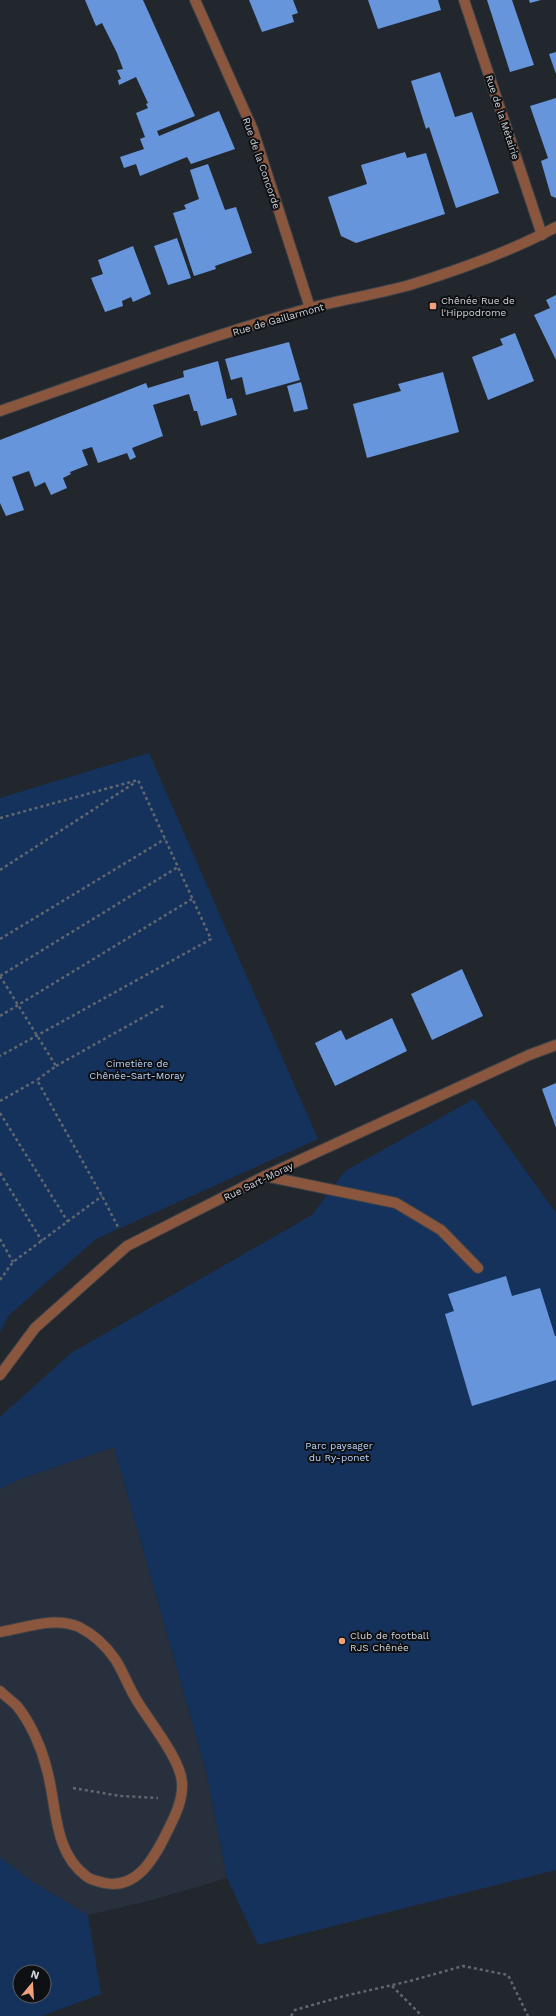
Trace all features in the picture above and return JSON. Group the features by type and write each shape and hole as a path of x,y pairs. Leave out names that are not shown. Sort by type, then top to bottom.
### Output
{"street":[{"name":"Rue de la Concorde","path":"195,0 253,130 310,308"},
{"name":"Rue de la Métairie","path":"464,0 542,235"},
{"name":"Rue de Gaillarmont","path":"0,411 194,343 310,308 412,284 479,261 542,235 556,227"},
{"name":"Rue Sart-Moray","path":"0,1375 35,1328 127,1246 265,1176 529,1055 556,1045"},
{"path":"265,1176 396,1203 441,1230 478,1268"},
{"path":"0,1632 59,1622 78,1627 97,1638 115,1659 135,1698 158,1731 174,1758 182,1781 181,1801 156,1856 143,1871 125,1882 105,1884 86,1877 69,1858 59,1833 47,1769 35,1735 17,1706 0,1691"}],"path":[{"path":"0,818 138,780"},
{"path":"0,1056 36,1034 211,939 138,780"},
{"path":"0,870 138,780"},
{"path":"0,939 165,840"},
{"path":"56,1066 0,976 178,867"},
{"path":"0,1016 192,899"},
{"path":"0,1101 37,1080 56,1066 165,1005"},
{"path":"37,1080 102,1196 127,1246"},
{"path":"0,1113 68,1222"},
{"path":"0,1173 42,1241"},
{"path":"0,1280 13,1262 102,1196"},
{"path":"0,1239 13,1262"},
{"path":"50,1784 121,1796 160,1798 162,1793"},
{"path":"290,2016 295,2010 463,1966 508,1975 528,2016"},
{"path":"392,1985 422,2016"}],"shaded area":[{"path":"114,1447 206,1771 227,1878 152,1900 88,1915 31,1881 0,1857 0,1489 20,1479"}],"green space":[{"name":"Cimetière de Chênée-Sart-Moray","path":"149,753 318,1139 96,1239 9,1315 0,1332 0,798"},
{"name":"Parc paysager du Ry-ponet","path":"474,1099 556,1213 556,1870 258,1945 227,1878 206,1771 114,1447 20,1479 0,1489 0,1417 71,1353 312,1215 345,1171"},
{"path":"0,1857 31,1881 88,1915 101,1994 42,2016 0,2016"}],"building":[{"path":"85,0 143,0 195,116 157,131 159,136 219,111 235,149 191,164 187,157 140,176 136,164 124,168 120,157 144,149 140,139 145,137 136,113 148,108 146,104 148,103 136,77 119,85 118,80 121,79 117,70 123,69 117,53 102,23 96,26"},
{"path":"249,0 293,0 298,13 292,15 294,22 262,32"},
{"path":"368,0 438,0 441,10 378,29"},
{"path":"487,0 512,0 534,65 510,72"},
{"path":"529,0 541,0 530,3"},
{"path":"556,52 556,74 549,54"},
{"path":"440,72 455,117 472,112 499,193 456,208 429,127 426,129 411,81"},
{"path":"556,98 556,198 551,196 541,161 548,158 530,106"},
{"path":"405,152 407,158 426,153 445,214 356,243 341,236 328,197 367,184 361,165"},
{"path":"208,164 225,210 236,207 252,253 215,266 216,269 194,276 173,213 186,209 184,205 199,199 190,170"},
{"path":"177,238 191,278 168,285 154,246"},
{"path":"133,246 151,294 133,302 131,297 122,301 123,306 105,312 91,278 103,274 98,260"},
{"path":"556,295 556,360 534,315 550,308 546,300"},
{"path":"515,333 534,381 488,400 472,357 503,345 500,339"},
{"path":"289,342 300,380 246,395 242,377 231,380 225,359"},
{"path":"218,361 227,399 232,398 237,415 201,426 197,411 194,411 189,394 153,405 163,436 132,448 136,457 130,460 127,453 98,463 92,447 82,450 88,465 70,472 71,474 63,478 67,488 51,495 45,482 35,487 29,471 12,477 24,510 6,516 0,503 0,440 146,383 148,388 184,377 183,371"},
{"path":"443,372 459,432 367,458 353,404 401,391 398,384"},
{"path":"301,382 308,409 294,412 287,386"},
{"path":"462,969 483,1016 432,1040 411,994"},
{"path":"392,1018 407,1051 335,1086 315,1043 341,1030 346,1040"},
{"path":"556,1083 556,1128 542,1089"},
{"path":"506,1276 512,1296 540,1288 556,1336 556,1380 472,1406 445,1314 454,1311 448,1294"}],"place":[{"name":"Chênée Rue de l'Hippodrome","path":"433,306"},
{"name":"Club de football RJS Chênée","path":"342,1641"}]}
